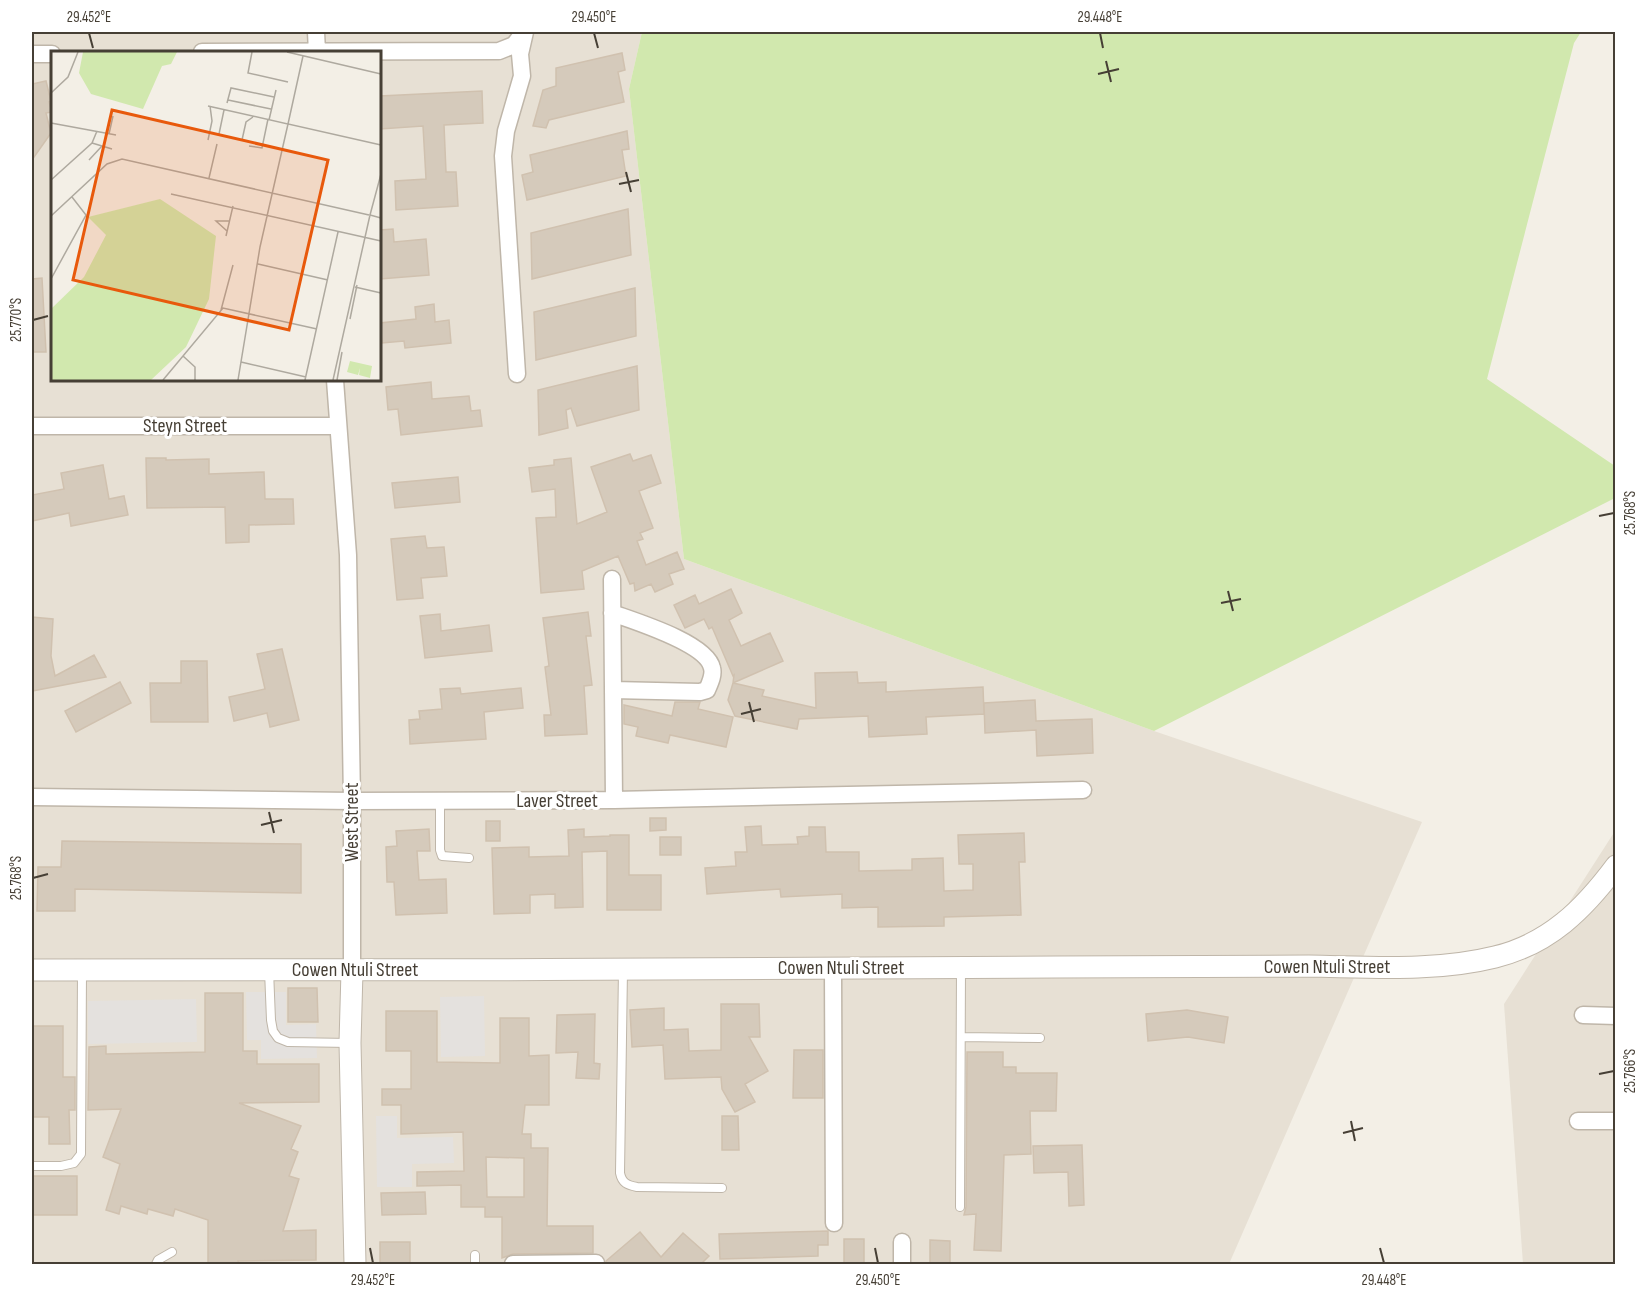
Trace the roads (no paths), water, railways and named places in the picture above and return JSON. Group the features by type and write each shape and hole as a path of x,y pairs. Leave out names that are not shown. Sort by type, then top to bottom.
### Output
{"street":[{"path":"316,32 317,51"},
{"path":"381,52 499,51 514,45 525,32"},
{"path":"517,374 503,156 506,131 522,76 520,54 525,32"},
{"path":"32,54 51,54"},
{"name":"West Street","path":"335,381 348,555 352,801 350,1043 355,1264"},
{"name":"Steyn Street","path":"32,426 338,426"},
{"path":"612,579 614,801"},
{"path":"612,613 677,636 709,659 713,669 708,690 700,692 613,690"},
{"name":"Laver Street","path":"32,797 352,801 614,801 1083,790"},
{"name":"Cowen Ntuli Street","path":"32,970 1417,967 1498,957 1539,941 1569,920 1595,895 1616,866"},
{"path":"833,968 834,1223"},
{"path":"1583,1015 1616,1016"},
{"path":"1578,1121 1616,1121"},
{"path":"902,1242 902,1264"},
{"path":"513,1264 596,1263"}],"lane":[{"path":"440,801 442,856 469,858"},
{"path":"960,1206 961,968"},
{"path":"623,969 621,1179 627,1185 637,1187 722,1188"},
{"path":"32,1166 61,1166 74,1163 81,1154 82,970"},
{"path":"270,970 271,1020 273,1031 278,1038 288,1042 350,1043"},
{"path":"961,1037 1040,1038"},
{"path":"156,1264 172,1252"}]}
